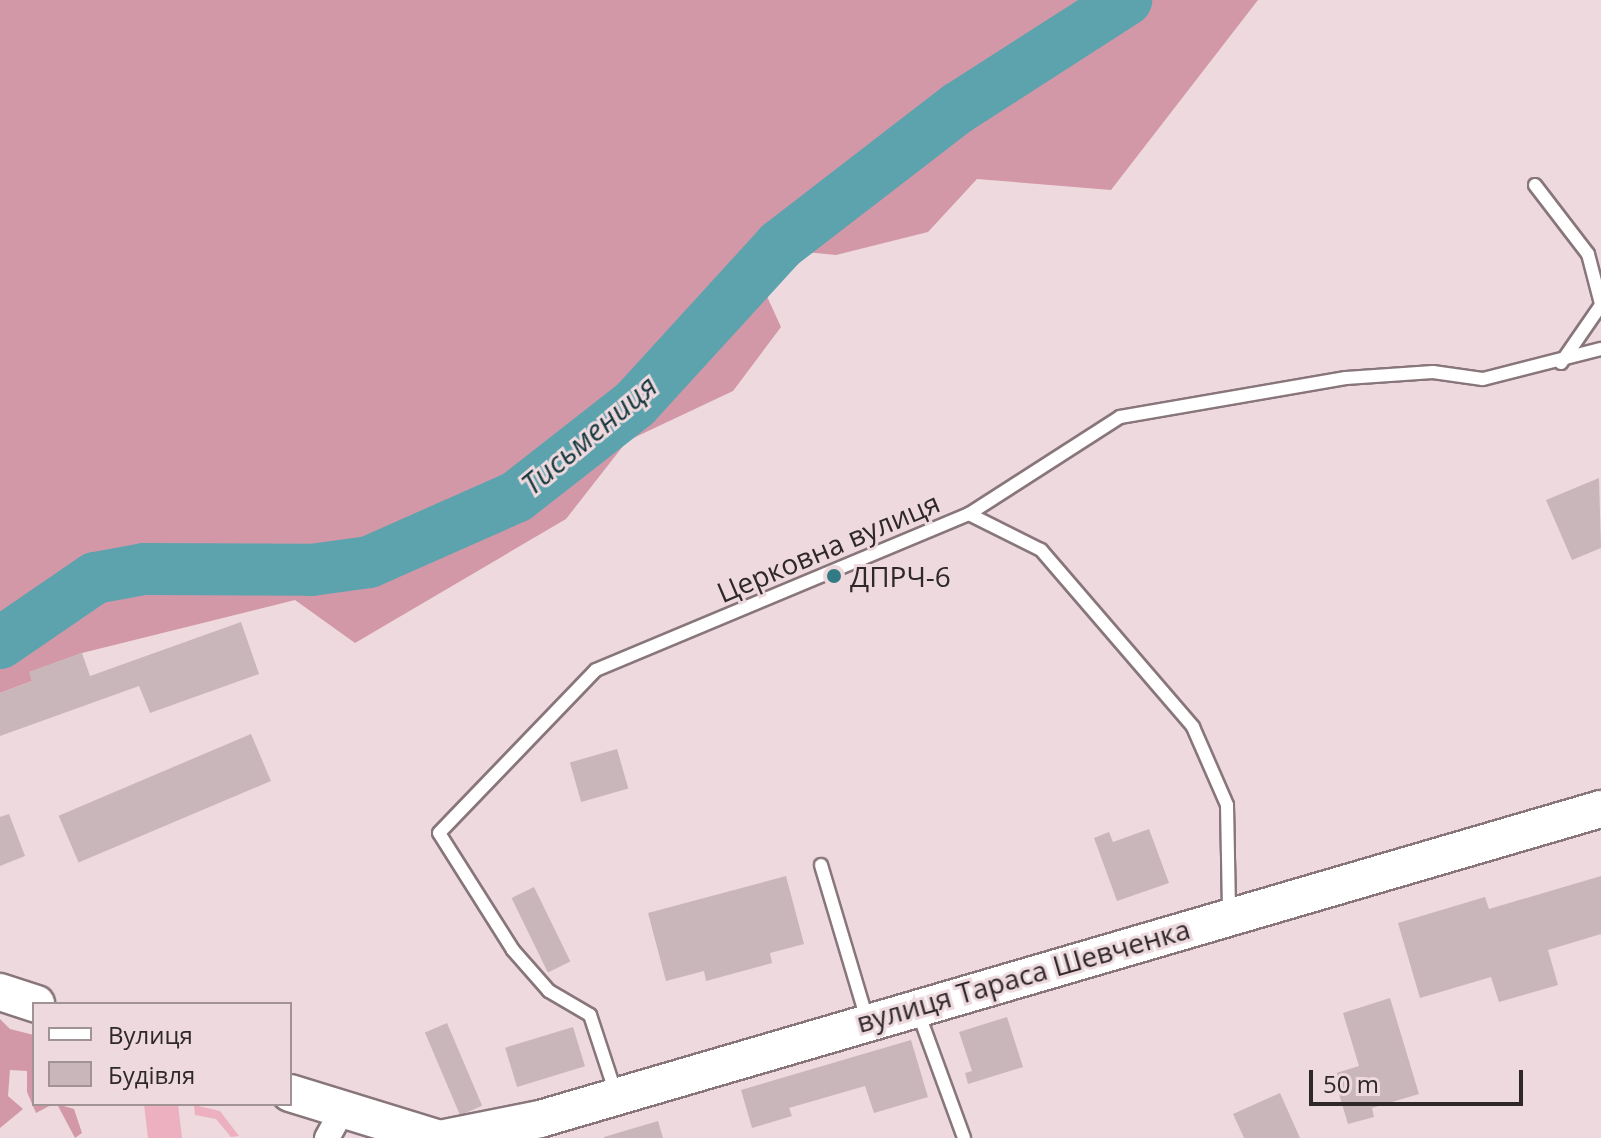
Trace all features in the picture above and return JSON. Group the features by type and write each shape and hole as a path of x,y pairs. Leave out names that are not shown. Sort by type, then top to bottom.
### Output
{"main road":[{"name":"вулиця Тараса Шевченка","path":"431,1137 491,1132 915,1006 1601,809"},
{"path":"0,992 32,1003"},
{"path":"292,1094 334,1125 431,1137"}],"lane":[{"path":"1535,185 1588,254 1601,304 1561,363"},
{"name":"Церковна вулиця","path":"616,1094 590,1015 549,991 513,950 439,833 596,670 969,514 1120,417 1346,378 1433,372 1483,379 1561,363 1601,349"},
{"path":"969,514 1041,550 1193,727 1227,805 1229,916"},
{"path":"821,865 867,1020"},
{"path":"915,1006 964,1138"}],"shaded area":[{"path":"0,0 1258,0 1111,190 977,179 928,232 836,255 744,246 781,327 733,391 627,441 566,519 355,643 295,600 82,653 30,672 32,681 0,693"},
{"path":"0,1019 10,1029 32,1034 32,1104 27,1092 27,1071 10,1070 8,1096 23,1109 0,1128"},
{"path":"33,1106 49,1106 36,1113"},
{"path":"58,1106 74,1109 82,1133 75,1138"},
{"path":"144,1106 178,1106 182,1138 148,1138"},
{"path":"194,1106 220,1111 239,1136 231,1137 216,1119 195,1115"}],"building":[{"path":"1599,478 1601,548 1572,560 1546,500"},
{"path":"241,622 259,674 150,713 139,686 0,736 0,693 32,681 29,672 82,653 90,676"},
{"path":"251,734 271,781 79,863 59,816"},
{"path":"617,749 628,788 581,802 570,763"},
{"path":"9,814 25,856 0,866 0,817"},
{"path":"1149,829 1169,883 1117,901 1094,838 1109,832 1113,842"},
{"path":"786,876 804,944 770,953 772,963 706,981 704,971 666,981 648,913"},
{"path":"1601,876 1601,934 1548,950 1558,985 1499,1002 1491,977 1420,998 1398,923 1485,897 1489,909"},
{"path":"534,887 570,962 548,973 512,898"},
{"path":"1390,998 1419,1094 1372,1108 1374,1117 1348,1124 1333,1074 1359,1066 1343,1013"},
{"path":"1007,1017 1023,1067 968,1084 965,1073 972,1071 959,1032"},
{"path":"447,1023 482,1106 460,1115 425,1032"},
{"path":"573,1027 585,1066 517,1087 505,1048"},
{"path":"911,1040 928,1097 874,1113 865,1086 789,1108 792,1116 752,1128 741,1090"},
{"path":"1280,1093 1300,1138 1244,1138 1233,1114"},
{"path":"658,1121 663,1138 604,1138 604,1137"}],"waterway":[{"name":"Тисьмениця","path":"0,643 95,578 144,569 311,570 369,562 516,497 635,404 780,245 958,108 1126,0"}],"place":[{"name":"ДПРЧ-6","path":"834,576"}]}
